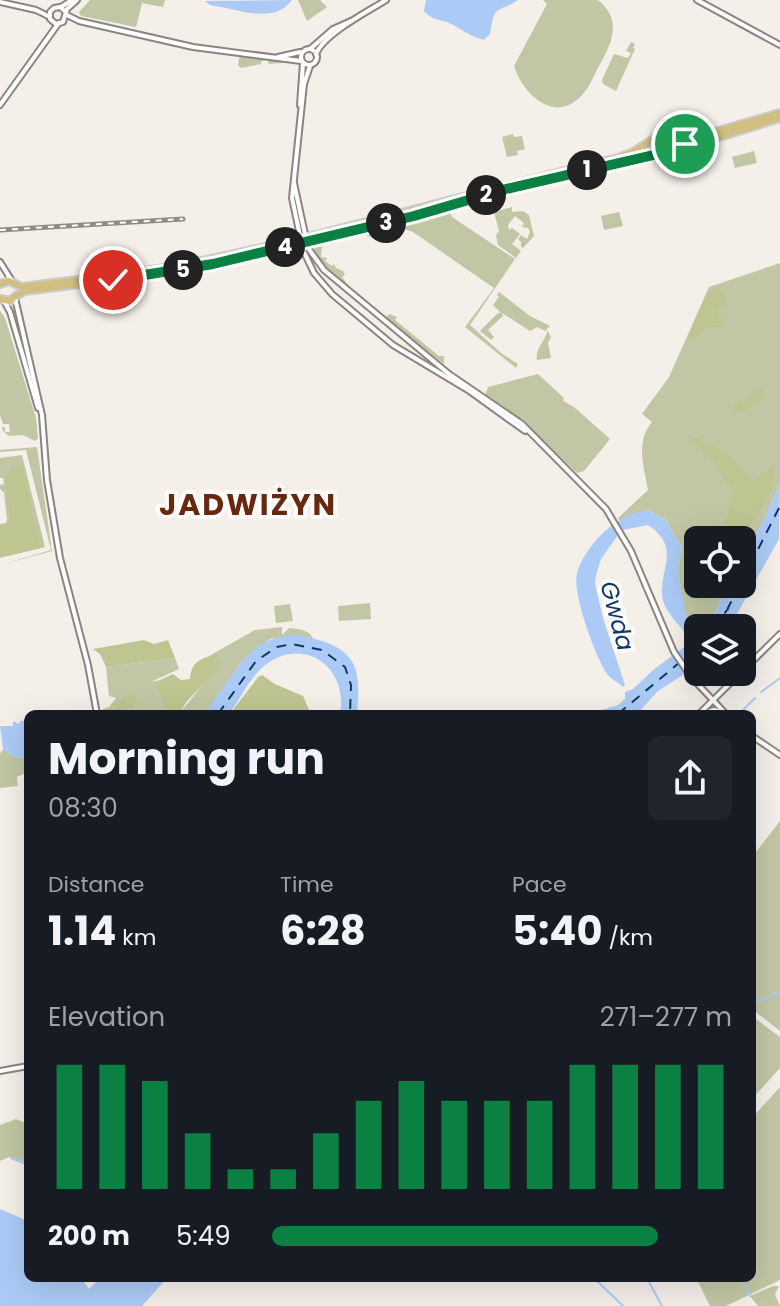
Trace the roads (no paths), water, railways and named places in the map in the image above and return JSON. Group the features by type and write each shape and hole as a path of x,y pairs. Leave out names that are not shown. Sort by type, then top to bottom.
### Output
{"main road":[{"path":"1,300 16,297 22,292 182,270 618,158 658,136 723,130 780,116"},
{"path":"0,281 22,287 172,266 303,240 414,216 506,189 684,148 780,116"},
{"path":"682,134 684,148"},
{"path":"14,283 16,297"}],"street":[{"path":"0,2 36,10 52,10 74,0"},
{"path":"0,105 74,0"},
{"path":"386,0 320,47 304,84 294,183 303,240 314,273 332,294 393,345 468,390 534,436"},
{"path":"697,0 780,45"},
{"path":"60,7 79,21 193,47 277,57 310,66"},
{"path":"36,10 59,24 79,21"},
{"path":"41,45 52,10"},
{"path":"277,57 310,49 333,29 361,17"},
{"path":"310,49 316,54"},
{"path":"300,116 303,52"},
{"path":"303,240 316,260 349,291 449,374 514,418 594,495 625,539 668,642 721,710"},
{"path":"0,262 14,283"},
{"path":"332,294 337,286 349,291"},
{"path":"16,297 40,406 59,553 97,710"},
{"path":"1,300 10,312 43,434"},
{"path":"393,345 406,350 410,341"},
{"path":"705,710 780,634"},
{"path":"756,739 780,755"},
{"path":"0,1071 24,1067"}],"water":[{"path":"292,0 285,8 265,14 210,5 205,1"},
{"path":"426,0 518,0 495,13 490,34 484,40 430,16 424,11"},
{"path":"780,484 779,539 756,580 756,534"},
{"path":"648,510 665,519 682,547 678,570 686,614 684,632 666,608 662,585 667,554 659,535 648,525 623,530 601,559 595,584 625,685 623,687 603,667 581,610 576,583 579,567 591,546 614,524"},
{"path":"722,598 746,598 737,614 714,614"},
{"path":"285,636 320,640 344,652 356,670 357,710 340,710 338,685 332,673 324,663 300,654 286,655 264,666 232,710 206,710 248,655 258,646"},
{"path":"684,647 684,674 658,691 641,710 601,710 618,705 625,699 625,692 633,689"},
{"path":"13,721 19,724 24,721 24,758 3,749 0,726 13,726"},
{"path":"0,1209 24,1219 24,1282 84,1282 89,1289 96,1282 163,1282 142,1306 0,1306"}],"waterway":[{"path":"761,692 780,678"},
{"path":"743,710 755,698"},
{"path":"761,1000 780,992"},
{"path":"11,1158 24,1163"},
{"path":"598,1282 623,1306"},
{"path":"649,1282 662,1306"},
{"path":"745,1285 750,1296"}],"railway":[{"path":"0,230 183,219"}],"district":[{"name":"JADWIŻYN","path":"248,505"}],"water label":[{"name":"Gwda","path":"617,616"}]}
